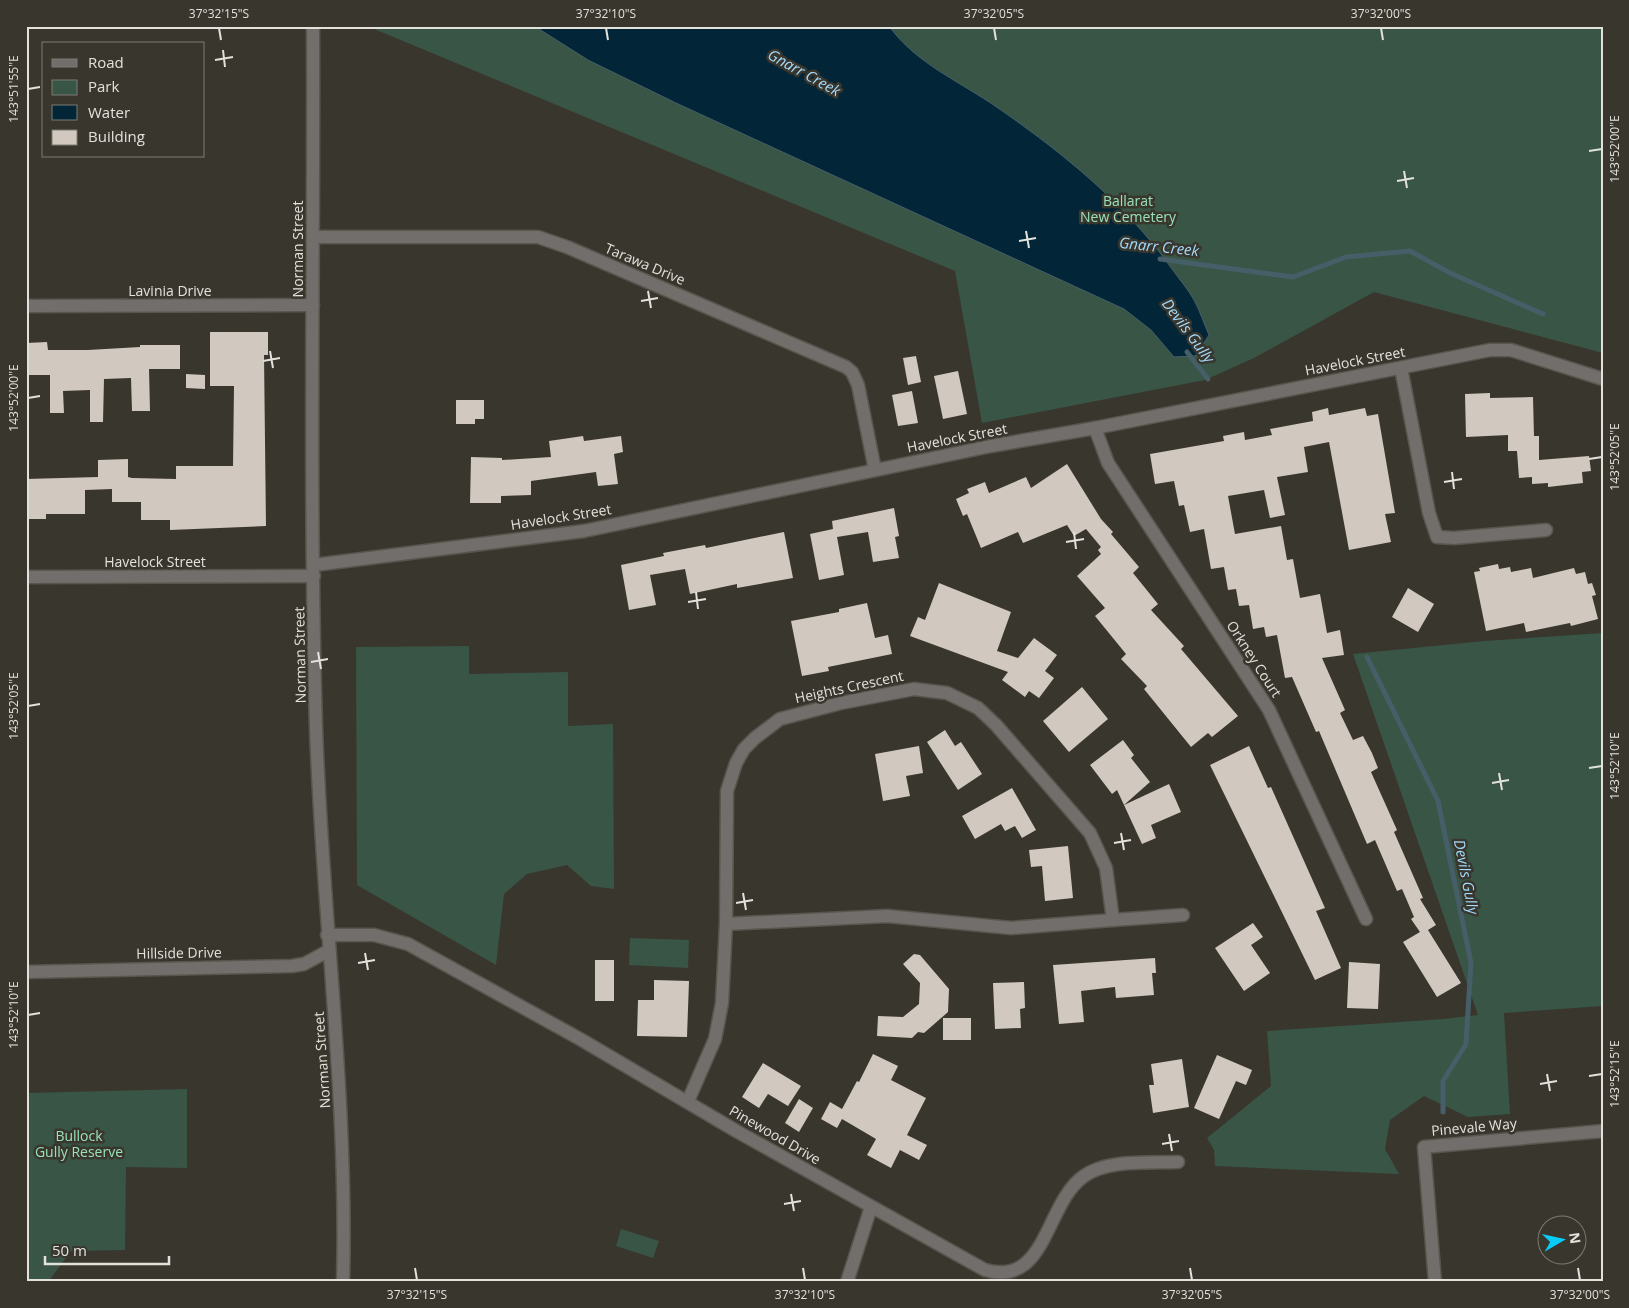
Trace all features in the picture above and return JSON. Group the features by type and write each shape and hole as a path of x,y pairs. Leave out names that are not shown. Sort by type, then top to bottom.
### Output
{"street":[{"name":"Norman Street","path":"313,26 316,726 327,935 344,1174 343,1282"},
{"name":"Tarawa Drive","path":"314,237 538,237 567,246 846,367 856,378 858,385 875,470"},
{"name":"Lavinia Drive","path":"26,306 314,305"},
{"name":"Havelock Street","path":"26,577 314,570 584,531 875,470 1501,349 1521,353 1603,379"},
{"path":"1400,368 1429,513 1437,536 1454,538 1546,530"},
{"name":"Orkney Court","path":"1095,428 1108,463 1269,710 1366,920"},
{"name":"Heights Crescent","path":"688,1101 715,1038 719,1022 726,924 727,791 736,763 744,749 768,726 792,714 914,689 948,693 978,708 1076,815 1090,833 1103,860 1111,892 1114,920"},
{"path":"726,924 880,916 1011,928 1183,915"},
{"name":"Pinewood Drive","path":"327,935 374,935 400,941 580,1039 871,1207 985,1270 1008,1273 1024,1266 1030,1260 1068,1191 1085,1175 1108,1166 1178,1162"},
{"name":"Hillside Drive","path":"26,972 292,966 302,965 328,951"},
{"name":"Pinevale Way","path":"1435,1282 1424,1147 1603,1132"},
{"path":"847,1282 871,1207"}],"green space":[{"name":"Ballarat New Cemetery","path":"367,26 1603,26 1603,353 1374,292 1254,358 1205,380 982,423 955,271"},
{"path":"1603,633 1603,1006 1504,1013 1510,1114 1468,1117 1424,1096 1390,1120 1385,1149 1399,1174 1215,1166 1214,1150 1207,1138 1271,1086 1267,1031 1478,1015 1353,654 1484,641"},
{"path":"469,646 469,674 568,672 568,726 613,724 614,889 591,886 567,865 527,874 504,894 496,965 357,885 356,647"},
{"path":"630,938 689,940 688,968 629,965"},
{"name":"Bullock Gully Reserve","path":"187,1089 187,1168 126,1167 125,1250 71,1251 48,1282 26,1282 26,1093"},
{"path":"621,1229 659,1241 653,1258 616,1246"}],"water":[{"path":"538,26 889,26 912,51 939,71 1022,125 1114,201 1154,245 1192,296 1209,335 1195,356 1174,357 1151,330 1124,309 676,103 588,60 539,29"}],"building":[{"path":"210,332 268,332 268,355 264,355 266,526 170,530 170,520 141,520 141,502 112,502 112,489 85,490 85,514 46,514 46,519 29,519 26,479 98,477 98,460 128,459 128,477 132,478 176,479 176,466 233,466 234,386 210,386"},
{"path":"47,342 48,350 88,350 140,347 140,345 180,345 180,369 149,369 150,411 132,411 131,378 104,379 103,422 90,422 90,390 63,391 64,413 50,413 50,375 26,375 26,343"},
{"path":"916,356 921,382 908,385 903,358"},
{"path":"958,371 967,414 943,419 934,376"},
{"path":"186,374 205,375 205,389 186,388"},
{"path":"912,391 918,423 898,426 892,395"},
{"path":"1490,393 1490,398 1533,397 1534,436 1539,436 1539,460 1589,456 1591,471 1582,472 1583,483 1548,487 1548,483 1532,484 1532,477 1519,478 1517,451 1508,451 1508,435 1466,437 1465,394"},
{"path":"456,400 484,400 484,419 475,419 475,424 456,424"},
{"path":"1328,408 1329,415 1365,408 1367,416 1378,414 1395,513 1385,514 1391,542 1349,550 1329,442 1304,447 1308,472 1277,477 1285,515 1270,518 1264,490 1228,496 1235,534 1281,526 1287,560 1293,559 1300,598 1320,594 1327,633 1340,630 1344,655 1322,658 1345,710 1340,713 1353,740 1363,736 1372,753 1378,768 1371,772 1397,830 1394,832 1423,898 1420,899 1436,925 1428,930 1461,983 1437,997 1403,942 1420,932 1411,919 1414,917 1402,889 1397,891 1375,840 1367,844 1319,731 1316,732 1292,677 1285,678 1277,635 1266,637 1264,627 1253,629 1249,605 1239,606 1236,589 1228,590 1224,567 1211,569 1204,529 1190,532 1184,505 1179,506 1174,481 1155,484 1150,454 1224,441 1223,436 1244,432 1245,440 1272,435 1270,429 1313,421 1312,412"},
{"path":"583,436 584,441 621,436 623,452 614,454 618,484 598,486 596,472 531,481 531,495 501,496 501,503 470,503 471,457 502,458 502,460 551,457 549,441"},
{"path":"1067,464 1101,519 1113,532 1111,534 1139,567 1133,573 1158,604 1151,610 1184,646 1181,649 1238,716 1212,737 1208,733 1191,747 1144,689 1147,686 1121,659 1126,654 1095,616 1105,608 1077,576 1101,554 1098,550 1101,547 1086,529 1074,536 1067,525 1023,543 1018,532 981,548 967,514 963,516 956,499 969,493 967,489 985,482 989,493 1026,477 1031,488"},
{"path":"894,508 899,536 895,537 899,558 873,562 868,532 837,537 844,575 819,580 810,534 833,529 832,521"},
{"path":"784,532 793,578 737,588 737,584 690,594 685,569 650,575 656,605 629,610 621,565 664,556 663,553 705,545 706,548"},
{"path":"1498,564 1499,569 1510,567 1511,572 1531,568 1533,578 1574,568 1576,574 1585,572 1588,584 1592,583 1596,595 1592,596 1598,619 1571,626 1570,623 1526,632 1524,623 1486,631 1474,572 1480,571 1479,568"},
{"path":"939,583 1011,612 997,651 1018,658 1034,638 1057,655 1045,671 1054,678 1039,698 1029,691 1025,697 1002,680 1008,672 910,636 918,617 925,620"},
{"path":"1408,588 1434,604 1418,632 1392,617"},
{"path":"867,603 875,638 888,635 892,654 828,667 829,671 802,676 791,621 839,612 839,609"},
{"path":"1082,687 1108,719 1069,752 1043,721"},
{"path":"945,730 955,746 961,742 982,774 958,790 927,742"},
{"path":"1123,740 1134,755 1131,758 1150,782 1124,805 1117,790 1112,794 1090,765"},
{"path":"919,746 923,773 906,776 910,796 883,801 875,754"},
{"path":"1249,746 1268,788 1271,787 1325,908 1316,911 1341,968 1315,980 1210,765"},
{"path":"1169,784 1181,812 1151,825 1156,838 1142,844 1124,805"},
{"path":"1012,788 1036,830 1022,838 1015,826 1005,831 1001,824 975,839 962,816"},
{"path":"1068,846 1073,898 1045,901 1042,866 1031,867 1029,850"},
{"path":"1253,923 1263,937 1251,945 1270,973 1244,991 1215,948"},
{"path":"914,954 920,955 949,989 948,1012 924,1033 918,1032 912,1038 877,1036 878,1016 903,1017 919,1004 920,983 903,964"},
{"path":"1155,958 1156,973 1152,973 1154,995 1116,998 1115,987 1081,991 1084,1022 1059,1024 1053,965"},
{"path":"595,960 614,960 614,1001 595,1001"},
{"path":"1349,962 1380,964 1378,1009 1347,1008"},
{"path":"654,980 689,981 687,1037 637,1036 638,1000 654,1000"},
{"path":"1024,982 1025,1008 1020,1009 1021,1028 995,1029 993,983"},
{"path":"943,1018 971,1018 971,1040 943,1040"},
{"path":"873,1054 898,1066 891,1080 926,1098 907,1135 927,1145 919,1160 900,1150 891,1168 867,1155 876,1139 842,1119 837,1128 821,1119 830,1102 842,1109 857,1081 859,1082"},
{"path":"1217,1055 1252,1070 1246,1085 1236,1081 1219,1119 1194,1108"},
{"path":"1182,1059 1189,1107 1153,1113 1149,1085 1154,1085 1151,1064"},
{"path":"763,1063 801,1086 788,1106 768,1094 759,1108 742,1097"},
{"path":"799,1099 813,1108 799,1132 785,1123"}],"waterway":[{"name":"Gnarr Creek","path":"1160,259 1293,277 1346,257 1410,251 1450,273 1543,314"},
{"name":"Devils Gully","path":"1187,352 1208,379"},
{"name":"Devils Gully","path":"1367,657 1438,801 1471,963 1466,1044 1443,1081 1443,1112"}]}
